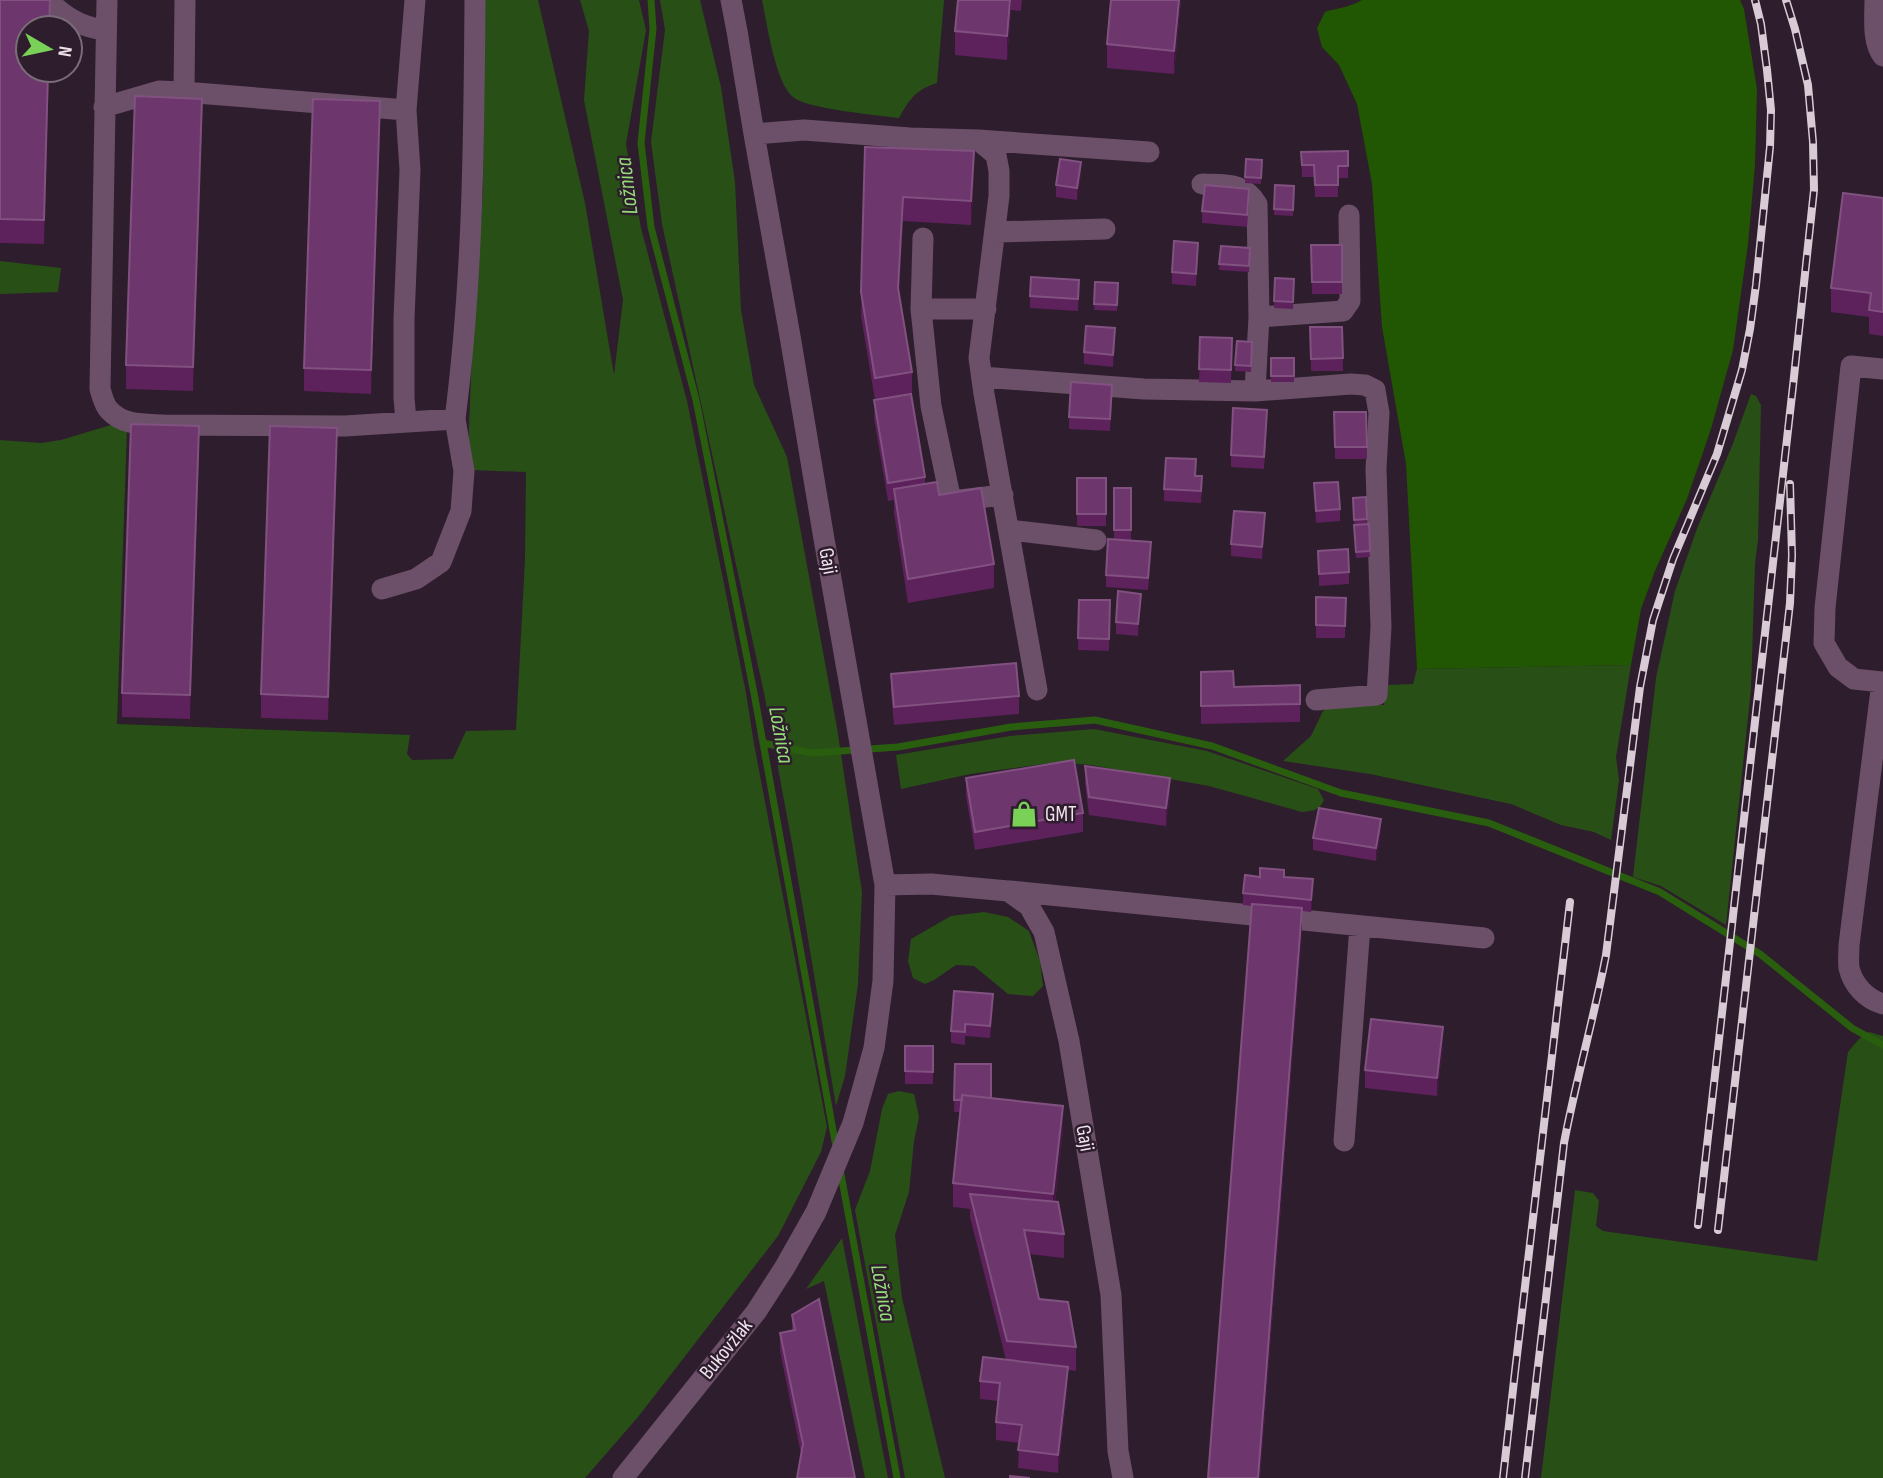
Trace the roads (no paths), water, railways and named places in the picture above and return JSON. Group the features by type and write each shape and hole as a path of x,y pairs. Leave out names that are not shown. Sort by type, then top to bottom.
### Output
{"street":[{"path":"48,0 77,23 106,30"},
{"path":"107,0 100,389 108,409 134,424 345,426 456,419"},
{"path":"184,92 185,0"},
{"path":"406,421 404,319 411,170 406,110 415,0"},
{"path":"382,589 416,579 441,562 461,511 464,471 456,419 474,180 475,0"},
{"name":"Gaji","path":"731,0 884,885 882,994 874,1048 853,1123"},
{"path":"1875,0 1874,21 1879,50 1883,56"},
{"path":"104,107 159,91 406,110"},
{"path":"754,134 804,130 1149,152"},
{"path":"978,140 996,155 999,171 999,195 979,358 1037,690"},
{"path":"1202,184 1235,186 1251,193 1257,204 1259,317 1255,391"},
{"path":"1259,317 1343,311 1350,301 1349,215"},
{"path":"995,232 1105,229"},
{"path":"923,238 920,309 931,406 951,501 1003,495"},
{"path":"920,309 986,309"},
{"path":"1883,369 1851,366 1824,631 1824,643 1838,667 1854,679 1882,682 1849,944 1849,968 1857,987 1870,999 1883,1004"},
{"path":"982,377 1144,389 1255,391 1351,384 1364,385 1375,390 1379,413 1376,470 1381,627 1377,695 1316,700"},
{"path":"1009,530 1096,540"},
{"path":"884,885 931,884 1484,938"},
{"name":"Gaji","path":"1008,891 1029,906 1044,932 1069,1041 1111,1295 1118,1451 1123,1478"},
{"path":"1344,1141 1360,926"},
{"name":"Bukovžlak","path":"623,1478 756,1312 816,1212 853,1123"}],"waterway":[{"name":"Ložnica","path":"651,0 653,29 641,143 651,227 696,400 754,693 836,1147"},
{"path":"763,743 812,753 898,747 1011,727 1095,720 1212,746 1341,793 1489,823 1660,892 1760,954 1852,1028 1883,1045"},
{"name":"Ložnica","path":"840,1169 897,1478"}],"railway":[{"path":"1525,1478 1564,1143 1606,955 1640,687 1653,620 1673,559 1717,454 1742,370 1750,329 1770,147 1771,110 1761,24 1755,0"},
{"path":"1698,1225 1814,190 1808,85 1786,0"},
{"path":"1718,1230 1790,603 1790,484"},
{"path":"1515,1372 1570,902"},
{"path":"1503,1478 1516,1363"}],"place":[{"name":"GMT","path":"1024,814"}]}
